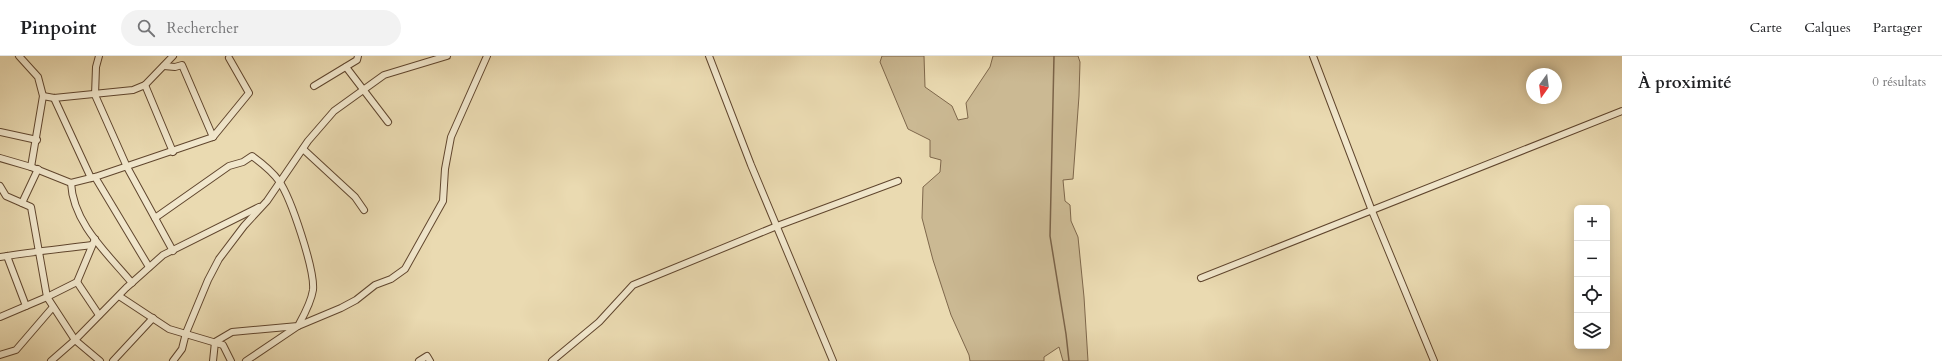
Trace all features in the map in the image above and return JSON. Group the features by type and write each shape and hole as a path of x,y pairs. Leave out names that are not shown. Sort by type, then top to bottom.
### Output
{"street":[{"path":"19,56 38,77 43,96 37,140 31,166"},
{"path":"99,56 96,67 95,95 127,167 173,251"},
{"path":"43,96 54,98 133,90 145,85 173,56"},
{"path":"314,86 357,60 358,56"},
{"path":"173,361 182,349 186,333 208,280 219,258 244,226 264,204 303,149 334,111 364,91 384,75 448,56"},
{"path":"246,361 298,326 330,314 356,300 375,285 400,273 411,260 443,201 444,169 451,137 487,56"},
{"path":"709,56 833,361"},
{"path":"1313,56 1372,211 1434,361"},
{"path":"0,158 31,166 71,183 93,178 127,167 213,137 249,93 229,58"},
{"path":"164,66 175,67 182,65 213,137"},
{"path":"346,67 388,122"},
{"path":"145,85 173,152"},
{"path":"54,98 93,178 150,267"},
{"path":"1201,278 1622,111"},
{"path":"0,132 37,140"},
{"path":"303,149 355,197 364,210"},
{"path":"156,218 230,166 243,162 252,156 269,168 280,183 301,232 313,281 309,306 298,326"},
{"path":"22,203 38,169"},
{"path":"552,361 599,322 633,285 778,226 898,181"},
{"path":"71,183 72,198 80,219 93,242 132,283"},
{"path":"0,186 6,196 31,207 47,297 75,340 100,361"},
{"path":"51,361 75,340 132,283 163,256 264,204"},
{"path":"26,306 2,255 38,252 93,242"},
{"path":"0,317 47,297 77,282 93,242"},
{"path":"77,282 99,315"},
{"path":"119,296 169,329 223,345 231,361"},
{"path":"0,355 16,350 53,307"},
{"path":"113,361 153,318"},
{"path":"215,342 232,332 298,326"},
{"path":"213,361 215,342"},
{"path":"419,361 427,356 430,361"}],"shaded area":[{"path":"882,56 924,56 925,87 952,106 958,120 968,118 966,103 990,67 993,56 1078,56 1080,62 1079,96 1073,179 1063,180 1065,201 1070,205 1071,221 1078,237 1088,361 1063,361 1059,347 1044,357 1044,361 970,361 969,355 951,315 933,260 922,218 923,187 940,172 941,160 930,157 930,140 908,129 880,62"}],"waterway":[{"path":"1054,56 1050,236 1069,361"}]}
